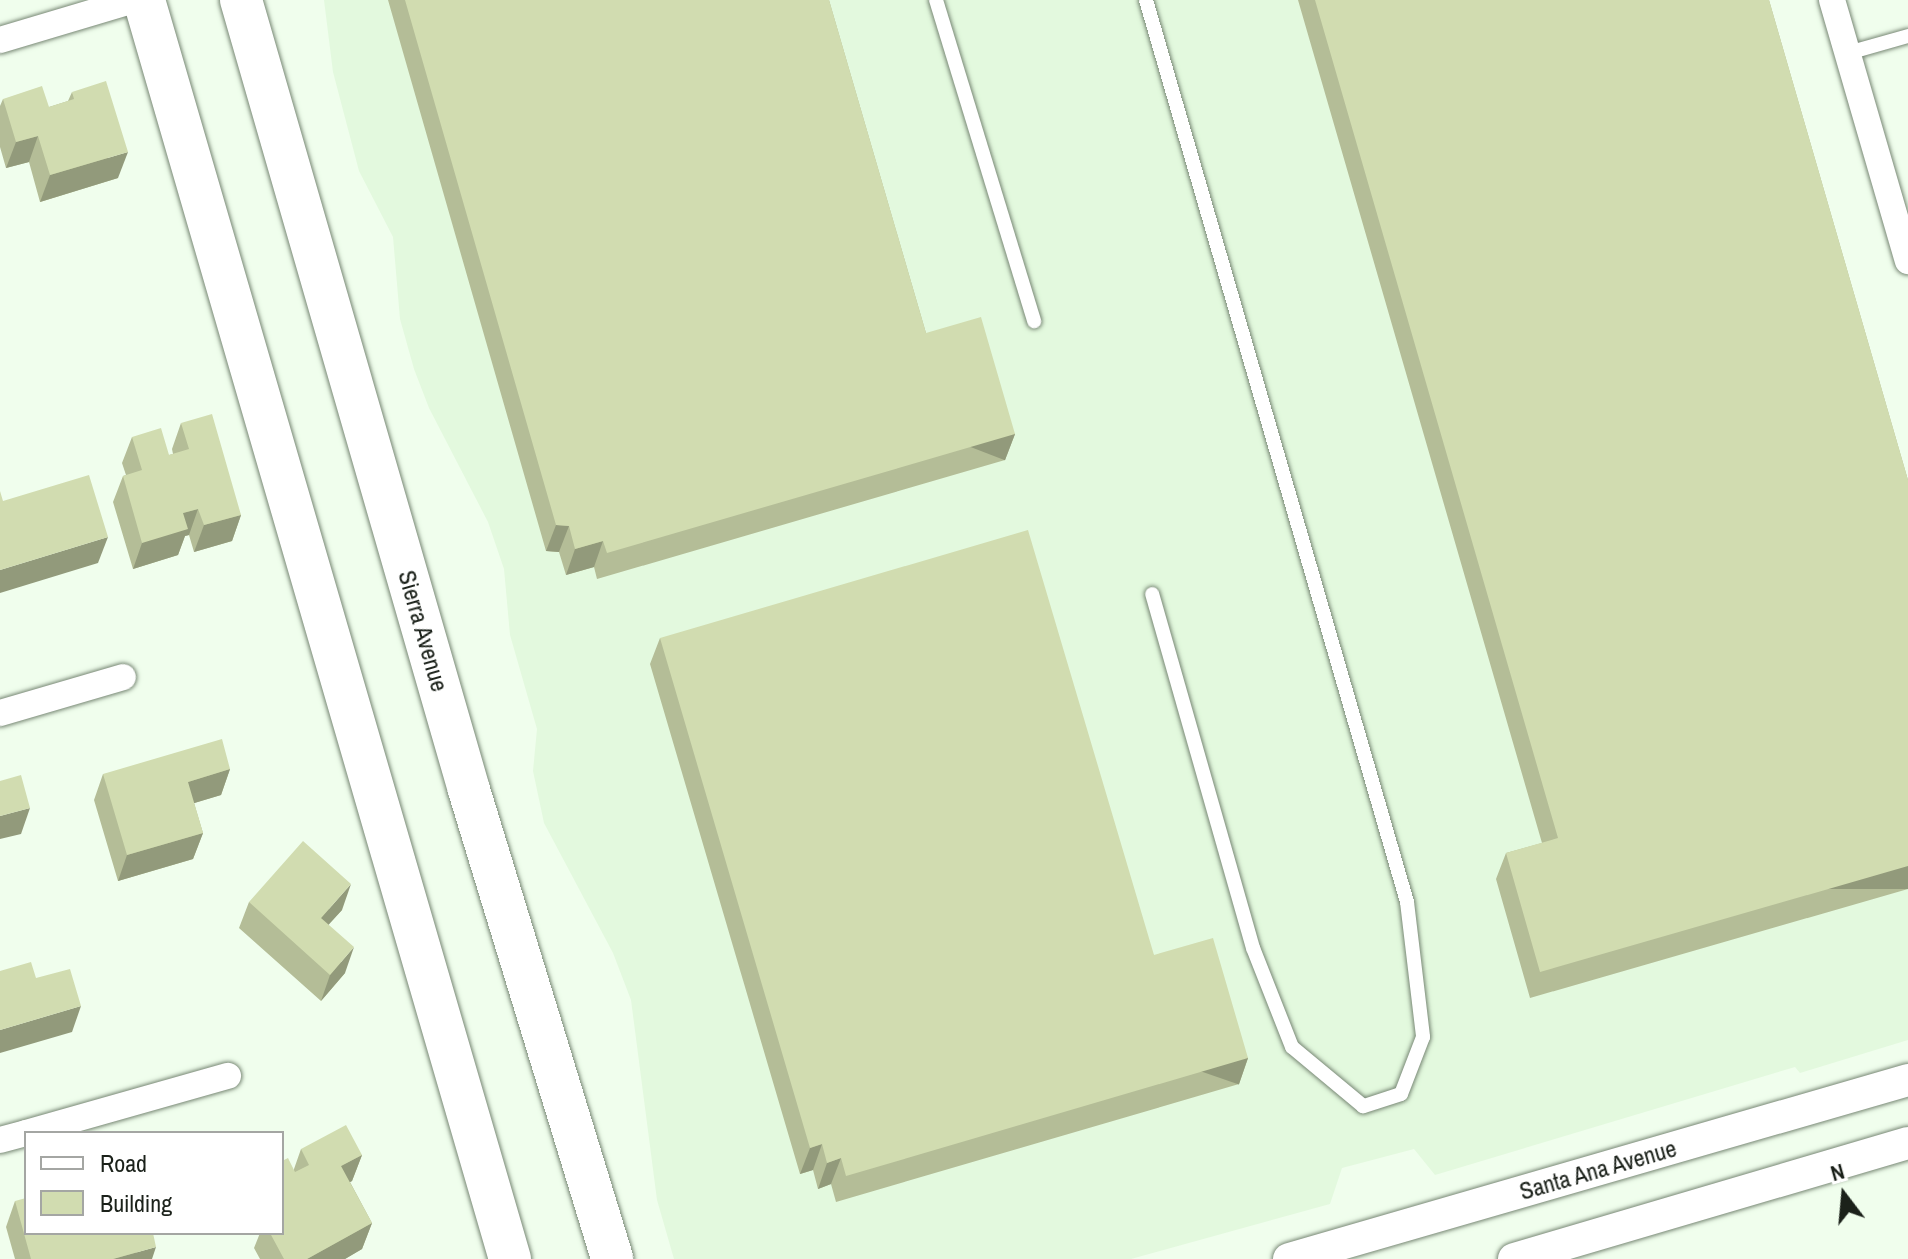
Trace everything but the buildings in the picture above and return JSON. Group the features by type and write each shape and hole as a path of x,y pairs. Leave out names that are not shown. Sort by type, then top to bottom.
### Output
{"main road":[{"path":"144,0 510,1259"},
{"name":"Sierra Avenue","path":"241,0 469,790 612,1259"}],"street":[{"path":"0,40 134,0"},
{"path":"1832,0 1907,257"},
{"path":"0,713 123,677"},
{"path":"33,1131 228,1076"},
{"name":"Santa Ana Avenue","path":"1289,1259 1908,1080"},
{"path":"0,1140 24,1134"},
{"path":"1514,1259 1908,1143"}],"lane":[{"path":"936,0 1034,321"},
{"path":"1146,0 1407,902 1423,1037 1401,1094 1363,1106 1292,1047 1253,948 1152,594"},
{"path":"1848,53 1908,36"}],"shaded area":[{"path":"324,0 1764,0 1908,501 1908,1040 1800,1073 1795,1067 1435,1175 1414,1149 1342,1168 1330,1204 1131,1259 674,1259 657,1200 631,1000 613,953 544,823 533,771 537,729 510,635 504,569 488,522 429,408 414,369 400,319 393,237 359,171 333,72"}]}
